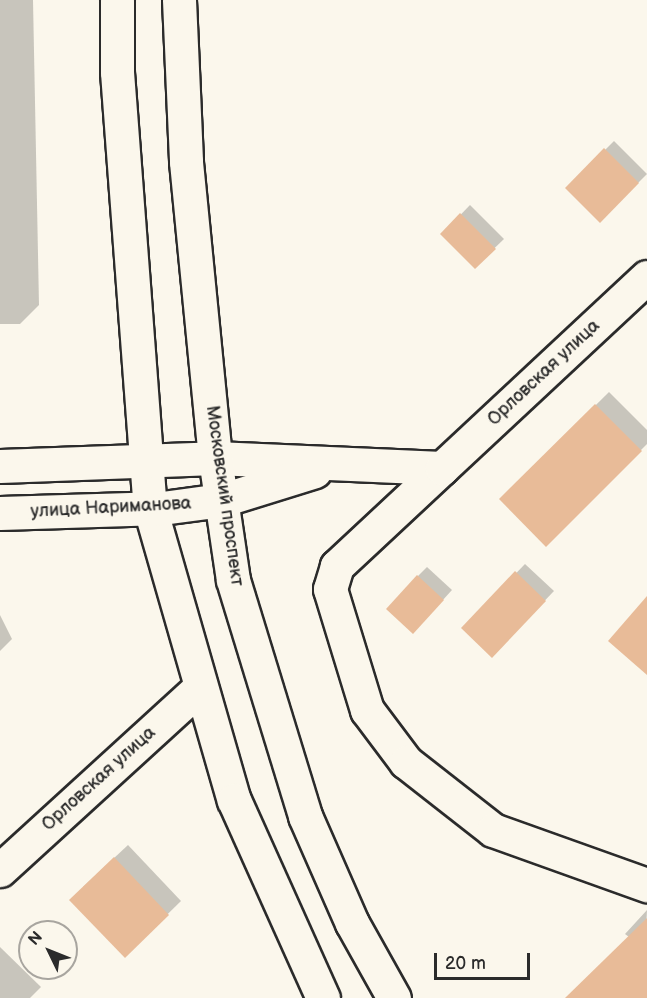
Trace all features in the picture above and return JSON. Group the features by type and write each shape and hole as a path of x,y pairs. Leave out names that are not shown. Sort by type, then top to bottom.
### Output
{"main road":[{"path":"117,0 117,72 150,508 198,689 234,800 323,998"},
{"name":"Московский проспект","path":"179,0 186,162 215,458 233,580 305,816 352,922 394,998"},
{"name":"Орловская улица","path":"647,277 442,468 334,574 330,589 367,710 406,762 493,830 647,885"},
{"path":"0,466 215,458 331,466 442,468"},
{"name":"улица Нариманова","path":"0,513 150,508 222,500 331,466"},
{"name":"Орловская улица","path":"0,870 198,689"}],"building":[{"path":"604,148 639,183 600,223 565,188"},
{"path":"460,213 496,249 475,269 440,234"},
{"path":"595,404 642,451 546,547 499,499"},
{"path":"515,571 546,601 492,658 461,628"},
{"path":"417,575 444,600 413,634 386,609"},
{"path":"647,596 647,675 608,641"},
{"path":"114,857 169,915 125,958 69,900"},
{"path":"647,918 647,998 565,998"}]}
